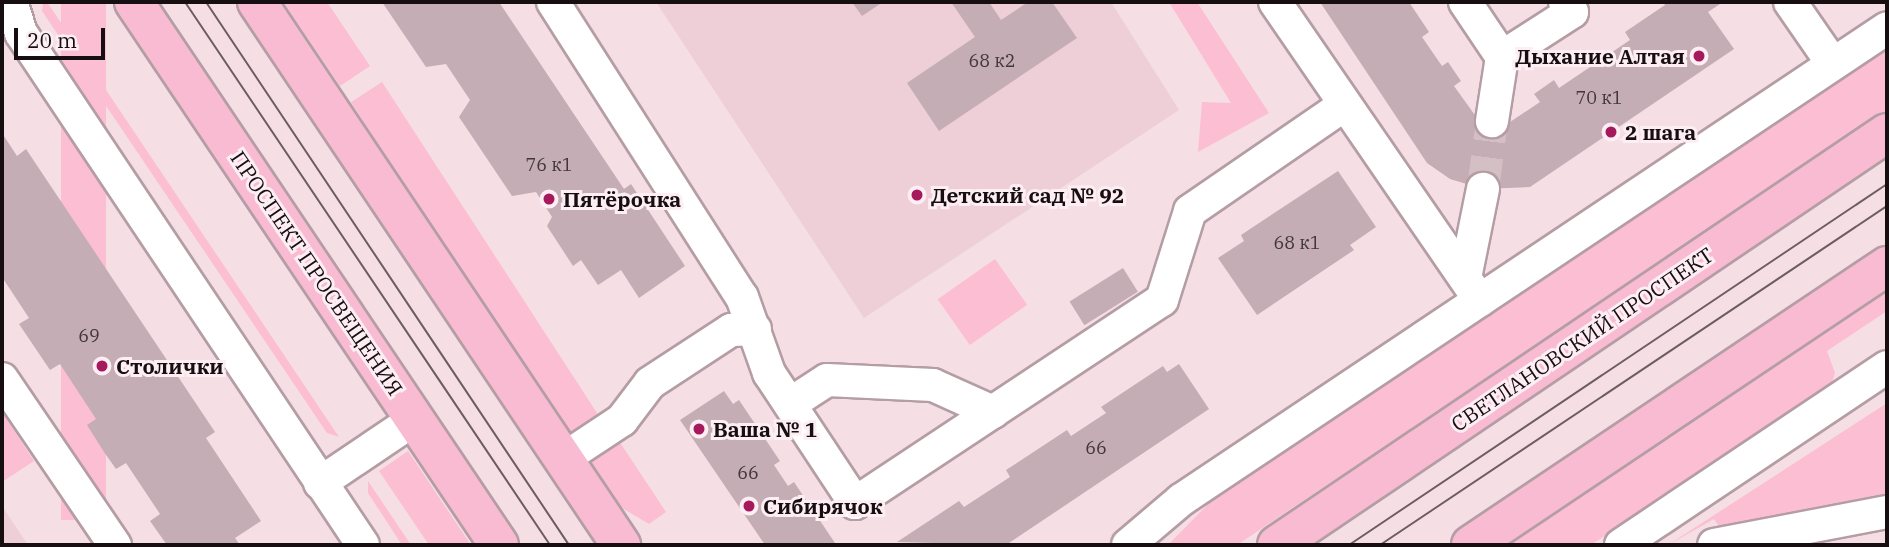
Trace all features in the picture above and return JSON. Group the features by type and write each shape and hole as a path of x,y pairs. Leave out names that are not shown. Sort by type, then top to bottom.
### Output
{"main road":[{"name":"ПРОСПЕКТ ПРОСВЕЩЕНИЯ","path":"134,2 499,545"},
{"path":"257,2 621,545"},
{"name":"СВЕТЛАНОВСКИЙ ПРОСПЕКТ","path":"1277,545 1887,133"},
{"path":"1471,545 1887,266"}],"street":[{"path":"11,2 21,33 363,545"},
{"path":"553,2 742,297 769,373 855,503 1162,300 1190,211 1343,106"},
{"path":"1275,2 1343,106 1472,289"},
{"path":"1465,2 1502,57 1492,121"},
{"path":"1502,57 1572,12 1565,2"},
{"path":"1790,2 1833,64"},
{"path":"1128,545 1181,500 1472,289 1887,28"},
{"path":"1472,289 1483,189"},
{"path":"563,459 622,420 650,383 731,330 755,329"},
{"path":"1621,545 1657,535 1887,367"},
{"path":"2,379 115,545"},
{"path":"790,404 827,380 933,385 993,412"},
{"path":"320,483 415,419"},
{"path":"1714,545 1775,538 1887,512"}],"shaded area":[{"path":"43,2 47,2 339,437 327,433 42,11"},
{"path":"61,2 106,2 106,520 61,520"},
{"path":"283,2 327,2 370,66 340,86"},
{"name":"Детский сад № 92","path":"656,2 1111,2 1179,110 864,318"},
{"path":"1169,2 1197,2 1269,113 1198,152 1202,102 1231,103"},
{"path":"1887,47 1887,110 1237,545 1168,545 1214,498"},
{"path":"382,82 600,418 569,438 351,102"},
{"path":"995,259 1027,305 970,345 938,299"},
{"path":"1887,285 1887,311 1827,351 1835,373 1831,385 1591,545 1499,545"},
{"path":"1887,403 1887,508 1726,537 1714,519 1668,545"},
{"path":"2,412 34,461 2,482"},
{"path":"619,441 666,512 649,524 617,505 588,462"},
{"path":"408,451 471,545 429,545 379,471"},
{"path":"368,481 411,545 402,545 368,493"},
{"path":"2,506 28,545 2,545"}],"building":[{"path":"382,2 499,2 624,189 631,184 685,266 639,298 621,270 598,285 581,260 573,266 547,226 552,217 536,192 512,196 459,117 470,100 446,64 426,67"},
{"path":"852,2 883,2 862,16"},
{"path":"951,2 989,2 1001,20 1028,2 1052,2 1077,38 939,131 907,83 975,37"},
{"path":"1320,2 1409,2 1429,32 1422,37 1442,66 1448,62 1461,81 1454,86 1477,118 1507,124 1540,102 1534,94 1554,80 1559,88 1630,40 1625,32 1665,5 1663,2 1723,2 1708,12 1734,49 1530,187 1483,189 1450,179 1427,163"},
{"path":"2,133 17,156 26,149 215,432 206,438 261,521 235,538 240,545 167,545 150,521 160,514 126,463 116,469 104,452 87,425 96,419 60,364 50,370 19,324 29,318 2,277"},
{"path":"1338,171 1376,227 1350,245 1354,250 1257,315 1218,258 1244,241 1241,235"},
{"path":"1123,268 1138,292 1084,325 1070,301"},
{"path":"1179,364 1209,409 1006,545 897,542 959,501 964,507 1010,477 1006,470 1067,430 1071,436 1106,413 1101,407 1163,366 1167,372"},
{"path":"724,391 733,404 739,400 780,461 774,465 788,486 794,482 835,543 765,545 680,420"}],"tunnel":[{"path":"1483,189 1492,121"}],"tram line":[{"path":"185,2 550,545"},
{"path":"206,2 569,545"},
{"path":"1349,545 1887,184"},
{"path":"1380,545 1887,206"}],"place":[{"name":"Дыхание Алтая","path":"1699,56"},
{"name":"2 шага","path":"1611,132"},
{"name":"Детский сад № 92","path":"917,195"},
{"name":"Пятёрочка","path":"549,199"},
{"name":"Столички","path":"102,366"},
{"name":"Ваша № 1","path":"699,429"},
{"name":"Сибирячок","path":"749,506"}]}
